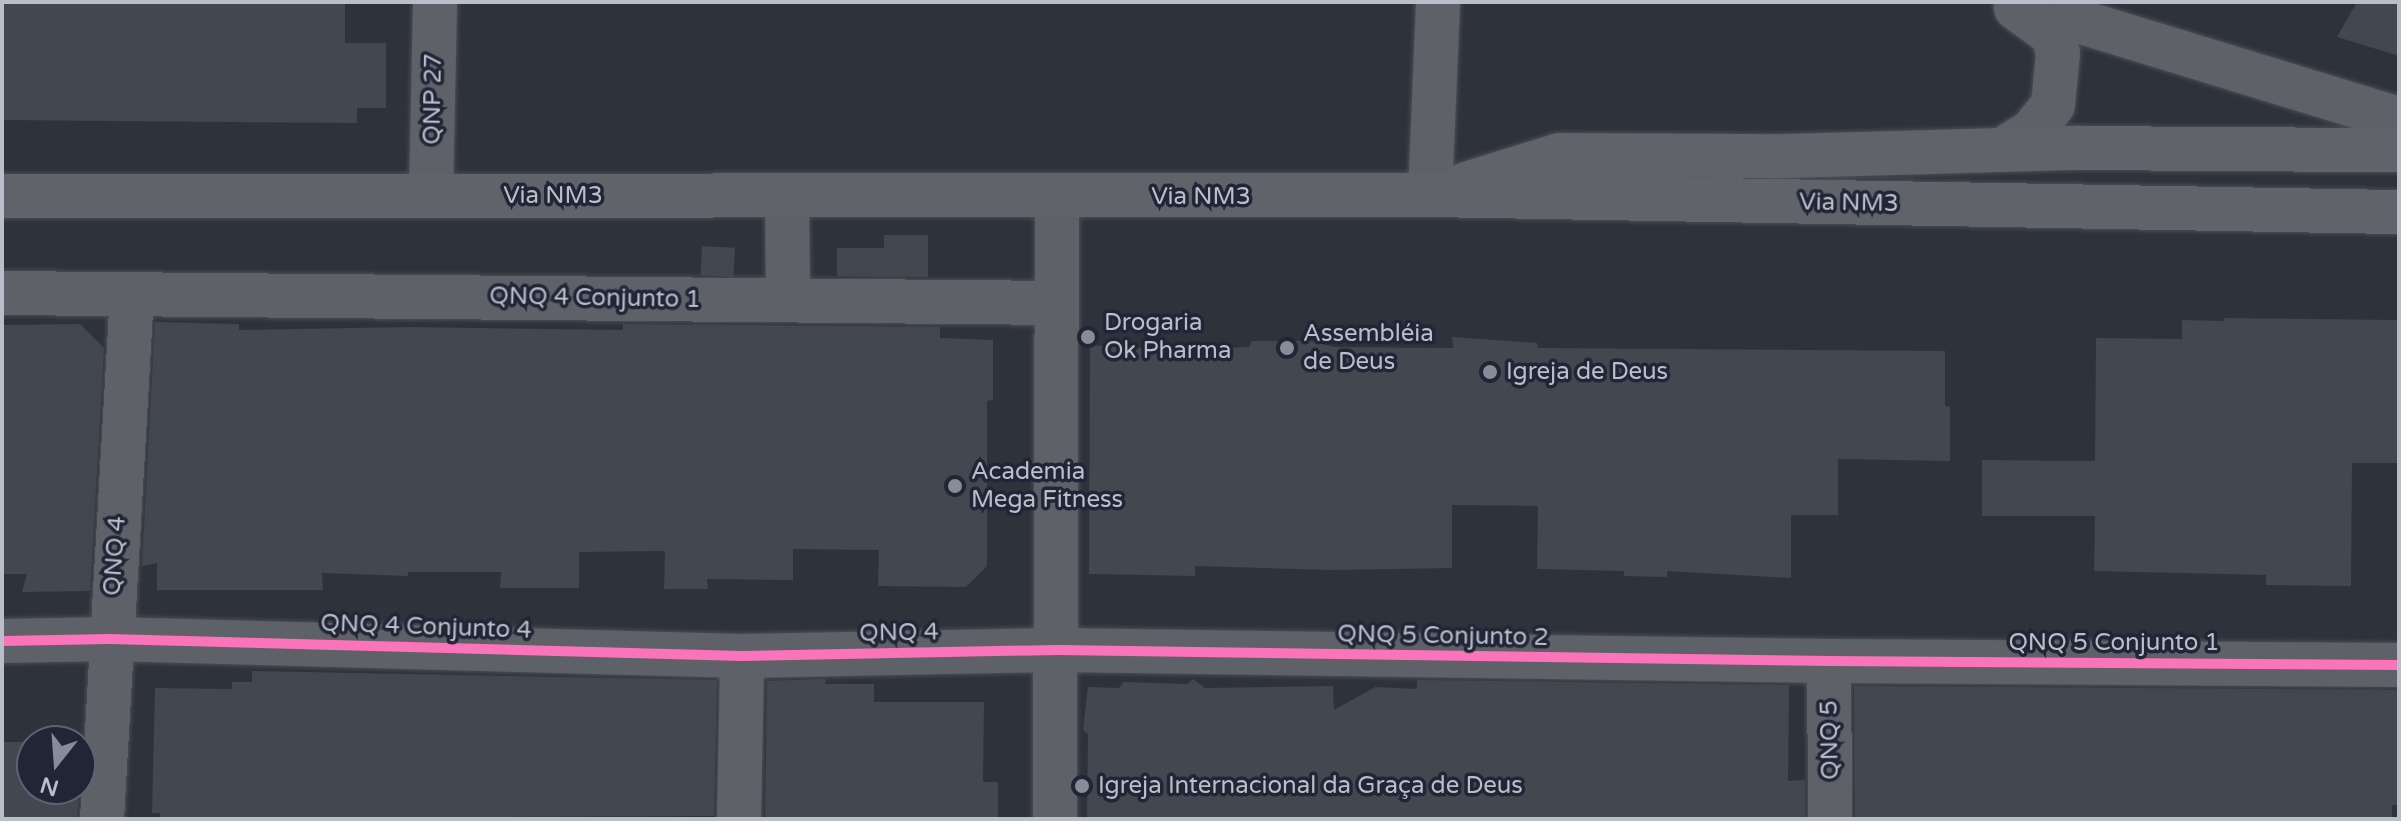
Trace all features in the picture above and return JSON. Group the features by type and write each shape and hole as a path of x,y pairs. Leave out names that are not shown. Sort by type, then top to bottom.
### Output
{"main road":[{"path":"1430,195 1559,155 2399,150"},
{"name":"Via NM3","path":"2,196 1430,195 2399,212"}],"street":[{"name":"QNP 27","path":"431,195 435,2"},
{"path":"1430,195 1438,2"},
{"path":"2002,150 2032,131 2053,105 2058,53 2053,35 2008,2"},
{"path":"2016,2 2399,119"},
{"path":"787,196 788,300"},
{"path":"1055,819 1058,650 1057,197"},
{"name":"QNQ 4 Conjunto 1","path":"2,293 1057,303"},
{"name":"QNQ 4","path":"102,819 132,294"},
{"name":"QNQ 4 Conjunto 4","path":"2,641 110,639 742,656"},
{"name":"QNQ 4","path":"742,656 1058,650"},
{"name":"QNQ 5 Conjunto 2","path":"1058,650 1829,661"},
{"path":"739,819 742,656"},
{"name":"QNQ 5 Conjunto 1","path":"1829,661 2399,665"},
{"name":"QNQ 5","path":"1829,661 1830,819"}],"building":[{"path":"2,2 345,2 345,43 386,43 386,108 357,108 357,123 2,120"},
{"path":"2357,2 2399,2 2399,56 2337,37"},
{"path":"884,235 928,235 928,277 837,276 837,248 884,248"},
{"path":"702,246 735,248 733,277 700,275"},
{"path":"2224,318 2399,320 2399,463 2352,463 2351,586 2266,585 2266,575 2094,571 2095,516 1982,516 1982,460 2095,461 2096,338 2182,339 2182,320 2224,321"},
{"path":"155,322 239,324 239,330 409,327 623,330 623,324 940,327 940,338 993,340 993,400 987,401 987,566 966,587 878,586 879,550 793,549 793,580 707,579 708,589 664,589 665,551 579,552 579,588 500,588 501,572 408,572 408,576 322,573 323,590 157,590 157,563 142,566"},
{"path":"80,324 104,348 90,591 22,592 27,574 2,574 2,325"},
{"path":"1452,337 1537,343 1538,348 1945,351 1945,406 1950,407 1950,461 1838,459 1838,515 1791,515 1791,578 1667,571 1667,577 1624,576 1624,571 1537,569 1538,506 1452,505 1452,568 1334,570 1195,566 1195,576 1089,574 1090,345 1180,350 1249,347 1252,341 1311,341 1334,347 1453,348"},
{"path":"252,671 717,680 714,816 160,819 160,813 152,813 155,688 232,689 232,682 252,682"},
{"path":"826,679 825,684 874,684 874,702 984,702 983,782 998,782 998,819 765,819 767,681"},
{"path":"1193,679 1205,688 1333,686 1334,710 1375,687 1417,689 1417,680 1789,685 1788,781 1805,780 1805,819 1087,819 1088,734 1083,730 1088,687 1119,688 1124,682 1187,684"},
{"path":"1854,686 2399,690 2399,805 2392,805 2392,819 1855,819"},
{"path":"2,742 16,742 16,805 78,805 77,819 2,819"}],"cycle path":[{"path":"2,641 110,639 742,656 1058,650 2399,665"}],"place":[{"name":"Drogaria Ok Pharma","path":"1088,337"},
{"name":"Assembléia de Deus","path":"1287,348"},
{"name":"Igreja de Deus","path":"1490,372"},
{"name":"Academia Mega Fitness","path":"955,486"},
{"name":"Igreja Internacional da Graça de Deus","path":"1082,786"}]}
